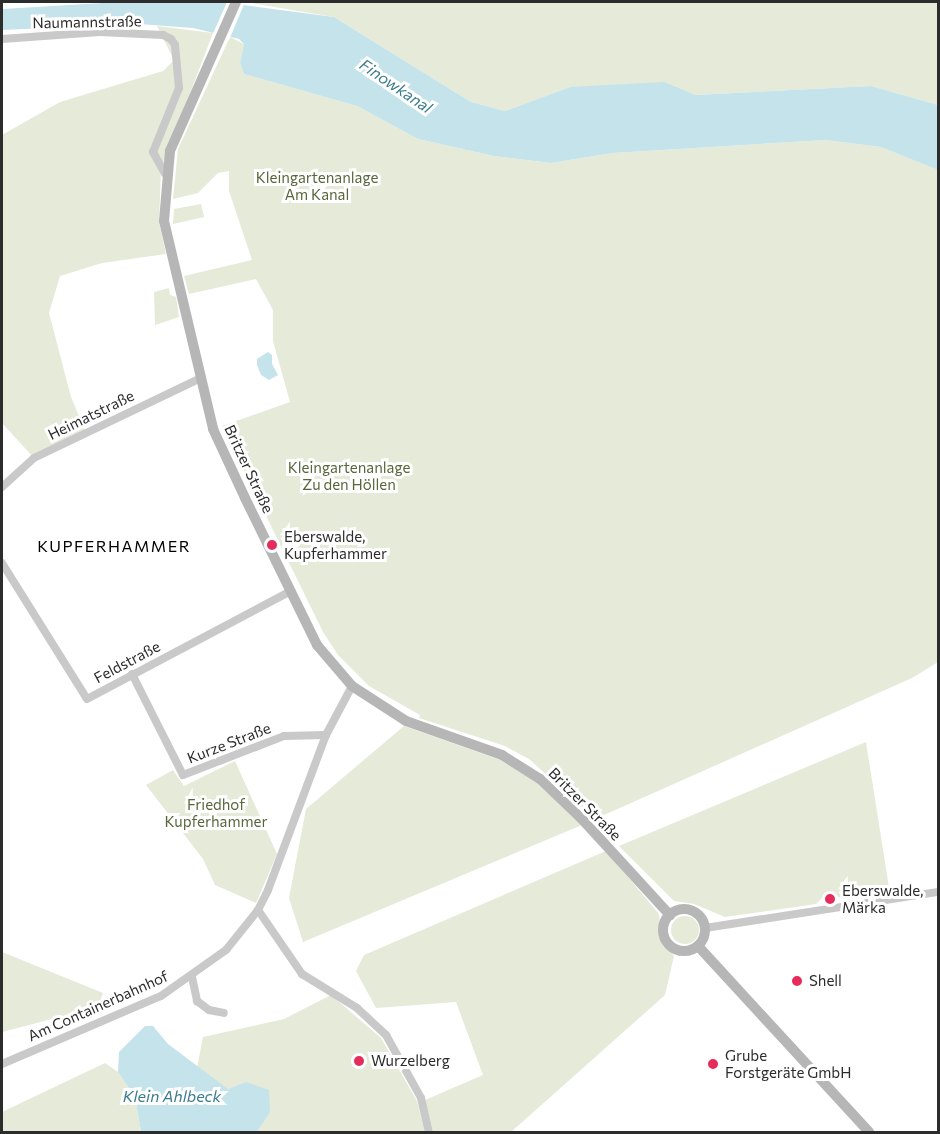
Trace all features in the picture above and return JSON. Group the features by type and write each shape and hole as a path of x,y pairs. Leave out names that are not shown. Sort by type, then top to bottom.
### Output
{"main road":[{"name":"Britzer Straße","path":"236,2 170,151 165,174 164,221 199,380 213,429 317,645 352,686 406,721 502,755 540,779 582,818 670,915"},
{"path":"688,910 699,916 705,928 698,946 685,951 670,945 663,930 670,915 688,910"},
{"path":"698,946 869,1132"}],"street":[{"name":"Naumannstraße","path":"2,39 100,32 163,35 171,39 175,45 179,88 153,152 165,174"},
{"name":"Heimatstraße","path":"2,487 34,458 199,380"},
{"name":"Feldstraße","path":"2,563 87,699 291,591"},
{"name":"Kurze Straße","path":"132,674 183,775 236,758 284,736 326,735"},
{"name":"Am Containerbahnhof","path":"2,1064 161,996 192,977 226,950 258,910 326,735 352,686"},
{"path":"705,928 939,892"},
{"path":"258,910 302,974 357,1008 386,1035 421,1098 429,1132"},
{"path":"192,977 197,1000 209,1010 224,1013"}],"green space":[{"path":"245,2 938,2 938,105 871,86 694,95 672,88 570,87 505,111 471,102 334,17"},
{"path":"157,26 213,33 161,169 159,222 166,254 102,263 60,276 49,313 71,397 86,433 34,458 2,423 2,135 60,102 163,71 174,60"},
{"path":"230,37 244,44 240,63 244,74 357,106 418,139 494,156 551,163 613,153 825,140 881,147 938,170 938,662 912,678 595,819 529,759 505,746 419,718 420,715 369,686 338,655 323,632 222,426 290,402 273,341 273,310 256,279 189,294 184,276 252,260 229,191 229,171 218,173 198,193 173,199 178,149"},
{"path":"201,204 204,217 173,224 174,209"},
{"path":"169,288 170,295 176,297 179,317 155,325 154,292"},
{"path":"404,726 500,760 543,786 582,825 303,942 289,898 306,809"},
{"path":"866,742 890,894 845,900 836,896 823,897 816,904 725,917 694,904 674,901 619,846"},
{"name":"Friedhof Kupferhammer","path":"235,761 277,854 256,903 215,885 203,859 146,785 173,770 184,786"},
{"path":"606,851 659,914 662,940 674,956 665,995 511,1132 433,1132 425,1100 483,1075 456,1002 376,1008 356,971 364,955"},
{"path":"685,916 695,920 699,930 695,940 685,944 675,940 671,930 675,920"},
{"path":"2,952 103,993 98,1007 2,1032"},
{"path":"331,995 381,1038 417,1101 425,1132 257,1132 262,1124 246,1083 228,1089 197,1068 203,1037 284,1019"},
{"path":"105,1063 118,1072 135,1097 141,1132 2,1132 2,1112"}],"water":[{"name":"Finowkanal","path":"120,2 221,2 334,17 471,102 505,111 570,87 664,82 695,95 871,86 938,105 938,170 881,147 825,140 613,153 551,163 494,156 418,139 357,106 244,74 240,63 244,44 239,39 193,28 139,24 2,30 2,9"},
{"path":"268,352 272,355 272,364 278,375 269,380 261,375 257,365 257,359"},
{"name":"Klein Ahlbeck","path":"145,1026 153,1026 168,1044 228,1089 246,1082 269,1090 270,1112 257,1132 141,1132 135,1097 118,1072 119,1052"}],"pier":[{"path":"227,2 245,2 229,40 212,36"}],"place":[{"name":"Eberswalde, Kupferhammer","path":"272,545"},
{"name":"Eberswalde, Märka","path":"830,899"},
{"name":"Shell","path":"797,981"},
{"name":"Wurzelberg","path":"359,1061"},
{"name":"Grube Forstgeräte GmbH","path":"713,1064"}],"district":[{"name":"KUPFERHAMMER","path":"114,546"}],"park label":[{"name":"Kleingartenanlage Am Kanal","path":"317,186"},
{"name":"Kleingartenanlage Zu den Höllen","path":"349,476"}]}
